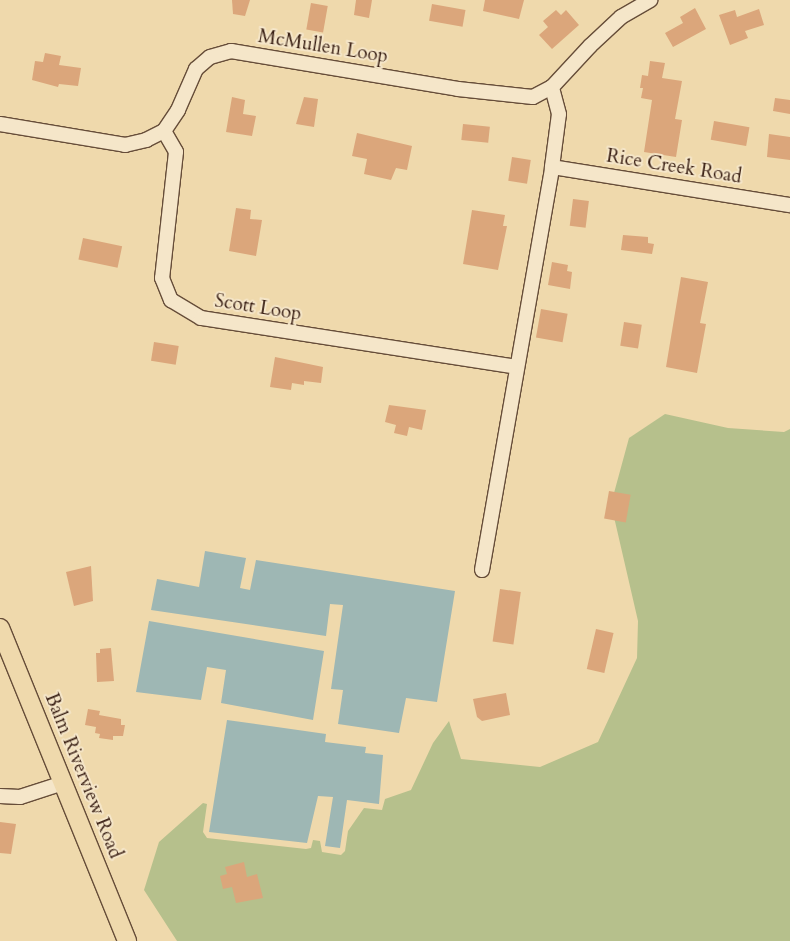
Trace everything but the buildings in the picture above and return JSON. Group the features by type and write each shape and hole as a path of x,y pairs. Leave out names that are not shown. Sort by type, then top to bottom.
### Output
{"main road":[{"name":"Balm Riverview Road","path":"0,628 127,941"}],"street":[{"name":"McMullen Loop","path":"164,131 178,110 196,69 210,57 231,51 477,91 533,97 552,88 590,46 622,17 651,0"},
{"path":"482,570 552,167 559,114 552,88"},
{"path":"0,124 125,145 146,140 164,131"},
{"name":"Scott Loop","path":"164,131 176,152 162,278 171,300 201,318 516,368"},
{"name":"Rice Creek Road","path":"552,167 790,205"},
{"path":"0,796 20,797 63,783"}],"green space":[{"path":"665,414 728,428 784,432 790,429 790,941 177,941 144,890 159,842 203,803 207,804 203,832 207,838 306,849 311,848 313,840 320,841 322,852 341,855 345,851 348,831 364,808 382,810 385,799 411,790 433,743 449,721 461,759 540,767 598,742 637,658 638,621 611,504 629,438"}],"water":[{"path":"205,551 246,558 240,588 250,590 256,560 455,591 437,702 406,698 399,733 338,724 343,690 331,689 343,605 330,604 326,636 151,610 157,579 199,587"},
{"path":"149,621 324,651 313,720 221,703 226,670 207,667 201,700 136,692"},
{"path":"227,720 326,734 325,742 366,747 365,753 383,755 379,804 347,800 340,848 325,846 333,797 318,796 307,843 209,832"}]}
